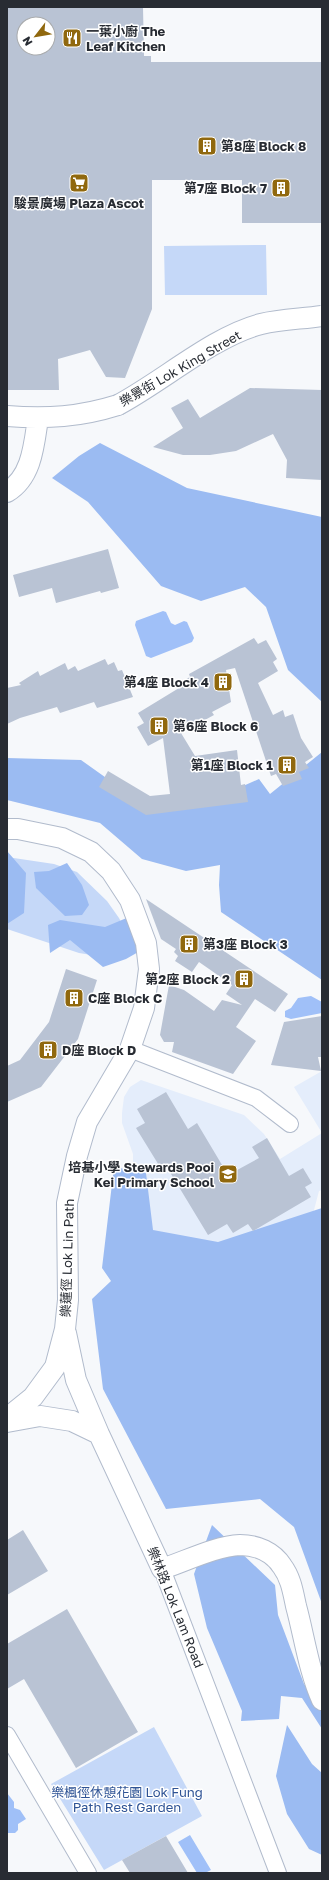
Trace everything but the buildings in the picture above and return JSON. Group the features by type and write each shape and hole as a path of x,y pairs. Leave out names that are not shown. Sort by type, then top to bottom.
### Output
{"street":[{"name":"樂景街 Lok King Street","path":"7,416 38,418 71,417 118,405 137,395 217,344 238,333 262,324 322,316"},
{"path":"7,492 14,488 25,474 34,446 38,418"},
{"name":"樂蓮徑 Lok Lin Path","path":"7,829 18,829 62,838 91,852 111,870 130,900 146,943 149,969 144,1008 130,1049 87,1122 77,1156 67,1203 68,1300 65,1329 55,1367 33,1397 7,1418"},
{"path":"130,1049 256,1098 290,1124"},
{"name":"樂蓮徑 Lok Lin Path","path":"65,1329 76,1380 98,1434"},
{"path":"7,1422 40,1416 72,1421 98,1434"},
{"name":"樂林路 Lok Lam Road","path":"98,1434 162,1569 278,1873"},
{"path":"162,1569 220,1549 241,1545 260,1548 276,1558 291,1583 314,1677 321,1697"},
{"path":"7,1735 88,1873"}],"shaded area":[{"path":"100,443 187,488 322,517 322,702 288,670 266,607 245,587 201,601 161,586 88,502 52,478 79,456"},
{"path":"163,611 166,612 171,623 175,625 184,621 187,622 194,638 192,642 151,658 146,656 135,625 136,621"},
{"path":"322,752 322,980 221,912 219,885 220,865 186,871 142,859 100,823 7,800 7,758 81,760 133,797 214,799 259,779 270,794"},
{"path":"7,851 26,873 24,913 7,924"},
{"path":"67,863 82,885 89,905 82,915 65,916 36,888 34,872 49,871"},
{"path":"129,917 140,951 126,959 103,967 70,940 50,953 48,925 60,920 105,927"},
{"path":"311,996 322,1002 322,1013 291,1019 285,1017 285,1011 291,1008 298,998"},
{"path":"322,1071 322,1133 294,1087"},
{"name":"培基小學 Stewards Pooi Kei Primary School","path":"141,1080 244,1115 264,1134 280,1159 322,1133 322,1190 319,1191 310,1225 238,1247 133,1243 133,1154 122,1123 122,1113 124,1097 130,1087"},
{"path":"114,1167 146,1173 153,1230 218,1242 322,1208 322,1604 294,1527 260,1499 166,1509 103,1389 92,1299 111,1281 102,1268"},
{"path":"212,1525 275,1585 278,1615 304,1684 322,1707 322,1729 302,1698 281,1696 279,1719 241,1721 242,1711 207,1628 194,1574"},
{"path":"287,1725 312,1764 322,1773 322,1855 309,1849 287,1814 276,1776"},
{"path":"7,1793 14,1802 14,1808 20,1810 26,1819 18,1824 18,1830 15,1833 7,1833"},
{"path":"190,1835 211,1870 205,1873 197,1873 178,1842"}],"green space":[{"path":"266,245 267,295 165,295 164,246"},
{"path":"7,857 54,864 77,872 107,901 119,918 132,943 116,959 79,953 7,929"},
{"name":"樂楓徑休憩花園 Lok Fung Path Rest Garden","path":"154,1727 202,1816 104,1870 51,1784"}],"place":[{"name":"一葉小廚 The Leaf Kitchen","path":"72,38"},
{"name":"第8座 Block 8","path":"207,146"},
{"name":"駿景廣場 Plaza Ascot","path":"79,183"},
{"name":"第7座 Block 7","path":"281,188"},
{"name":"第4座 Block 4","path":"223,682"},
{"name":"第6座 Block 6","path":"159,726"},
{"name":"第1座 Block 1","path":"287,765"},
{"name":"第3座 Block 3","path":"189,944"},
{"name":"第2座 Block 2","path":"244,979"},
{"name":"C座 Block C","path":"74,998"},
{"name":"D座 Block D","path":"48,1050"},
{"name":"培基小學 Stewards Pooi Kei Primary School","path":"228,1174"}]}
